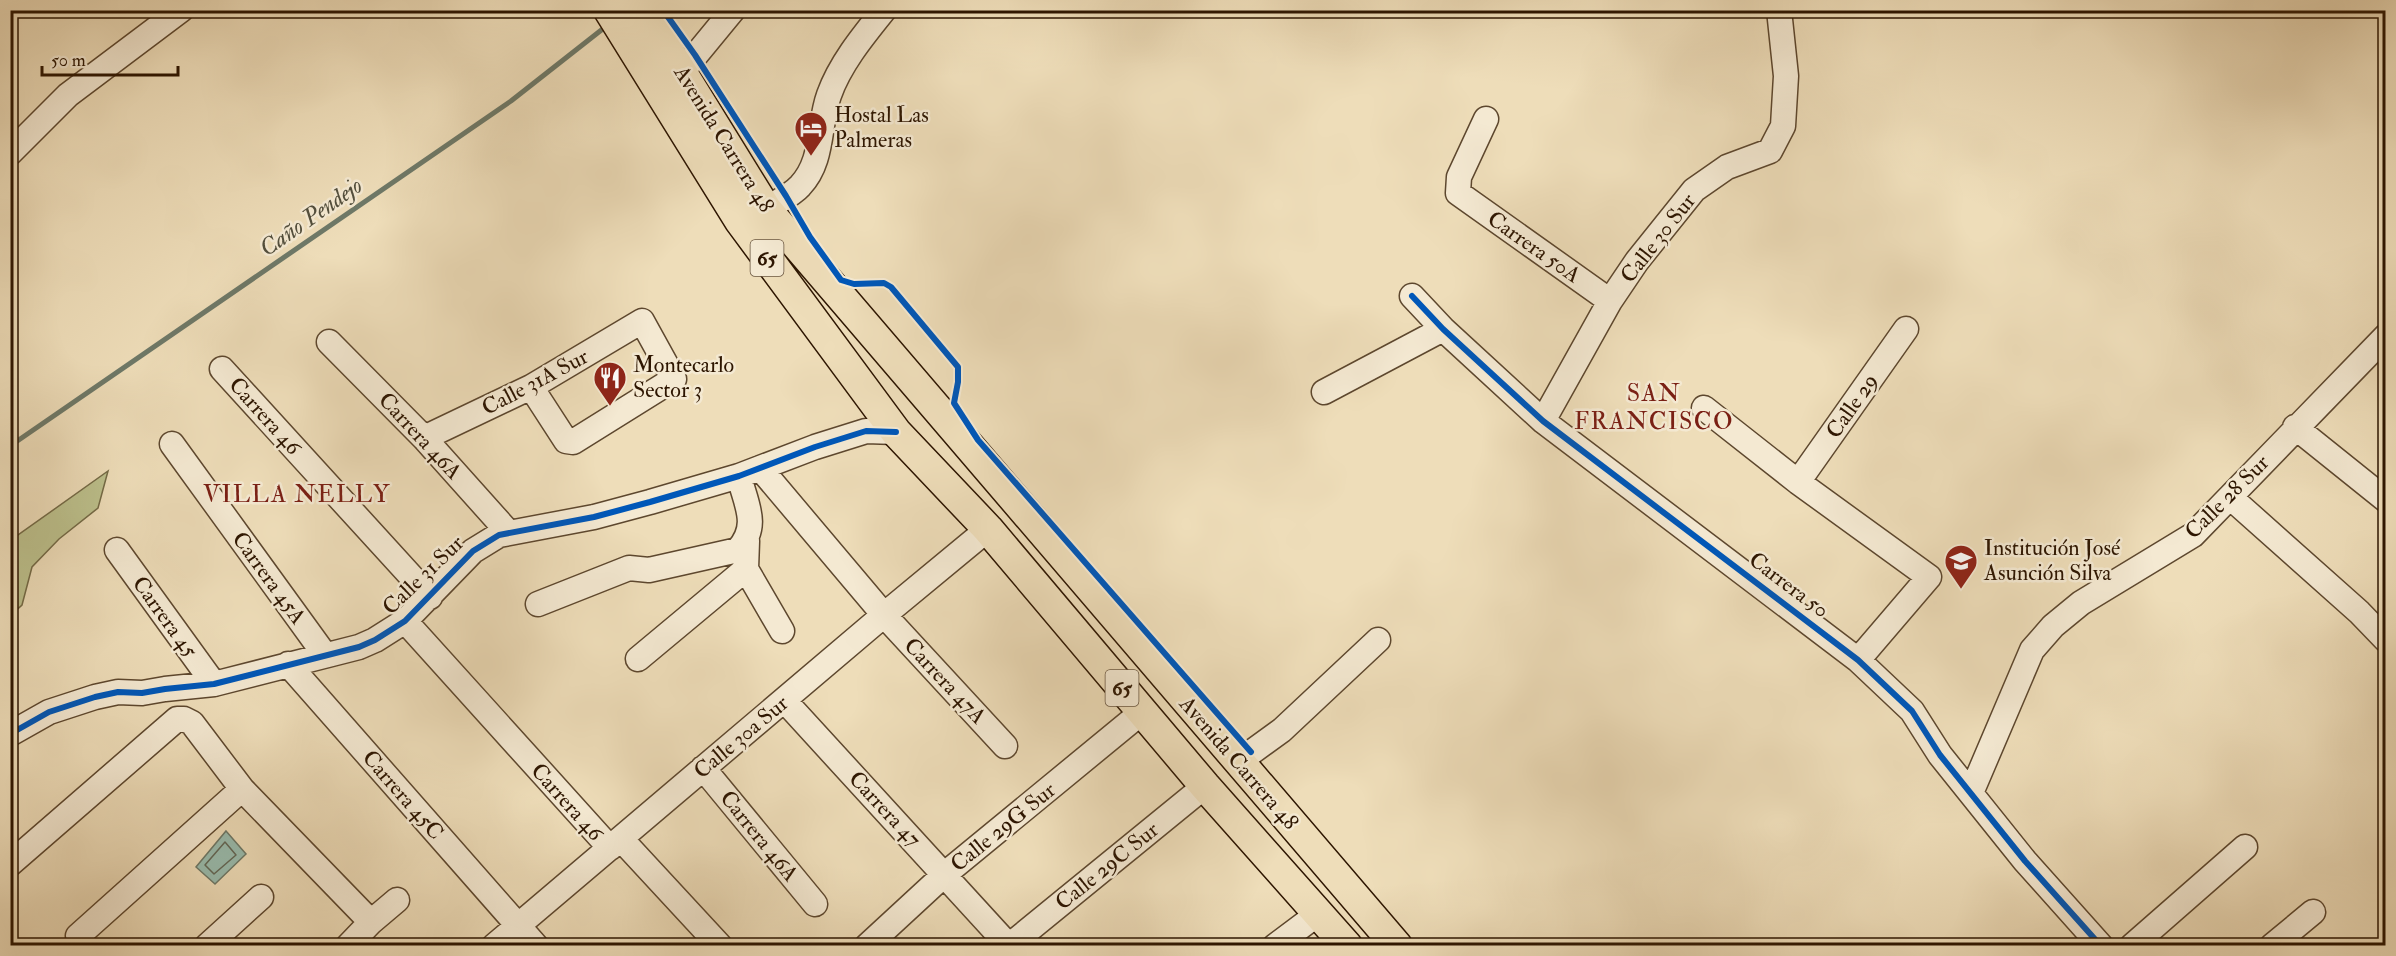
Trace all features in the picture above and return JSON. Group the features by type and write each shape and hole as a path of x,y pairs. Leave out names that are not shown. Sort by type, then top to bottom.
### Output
{"main road":[{"name":"Avenida Carrera 48","path":"609,10 740,221 896,432 988,529 1205,786 1347,945"},
{"name":"Avenida Carrera 48","path":"643,10 766,209 1397,945"}],"street":[{"path":"10,153 68,95 181,10"},
{"path":"677,65 733,10"},
{"path":"766,209 800,186 810,172 816,158 832,86 841,67 884,10"},
{"name":"Calle 30 Sur","path":"1543,421 1610,301 1638,261 1694,190 1727,167 1770,151 1783,126 1786,76 1779,10"},
{"name":"Carrera 50A","path":"1486,119 1459,177 1458,193 1610,301"},
{"name":"Carrera 50","path":"1412,296 1443,329 1543,421 1858,660 1911,711 1940,755 2025,861 2101,945"},
{"name":"Calle 31A Sur","path":"424,438 531,387 642,321 674,380 573,442 566,441 531,387"},
{"path":"1324,392 1443,329"},
{"name":"Calle 29","path":"1798,482 1906,329"},
{"name":"Calle 28 Sur","path":"1971,793 2032,650 2053,626 2081,603 2193,535 2385,336"},
{"name":"Carrera 46A","path":"329,342 424,438 509,533"},
{"name":"Carrera 46","path":"222,369 430,597"},
{"path":"1704,408 1798,482 1929,577 1858,660"},
{"path":"2295,427 2385,500"},
{"name":"Calle 31 Sur","path":"10,734 49,712 95,696 214,684 359,647 405,621 481,544 499,535 594,517 749,472 814,447 866,431 896,432"},
{"name":"Carrera 45A","path":"172,444 325,655"},
{"path":"749,472 752,525 747,541 746,569 782,631"},
{"name":"Carrera 47A","path":"749,472 1005,746"},
{"path":"2231,498 2359,612 2385,640"},
{"name":"Calle 30a Sur","path":"495,945 988,529"},
{"path":"538,604 629,568 649,570 738,550 747,541"},
{"name":"Carrera 45","path":"117,550 214,684"},
{"path":"638,659 746,569"},
{"name":"Carrera 46","path":"405,621 615,844 720,945"},
{"path":"1238,762 1282,730 1378,640"},
{"name":"Carrera 45C","path":"288,664 518,925"},
{"name":"Carrera 47","path":"784,700 1009,945"},
{"name":"Calle 29G Sur","path":"867,945 945,874 1142,712"},
{"path":"10,864 177,719 184,719 192,723 242,789 370,922"},
{"name":"Carrera 46A","path":"703,768 814,904"},
{"name":"Calle 29C Sur","path":"1009,945 1205,786"},
{"path":"78,936 242,789"},
{"path":"2132,945 2245,847"},
{"path":"207,945 261,897"},
{"path":"354,944 370,922 397,900"},
{"path":"2272,945 2313,912"},
{"path":"1275,945 1319,913"},
{"path":"518,925 536,945"}],"green space":[{"path":"108,471 98,508 59,539 32,567 22,605 11,615 11,540"}],"water":[{"path":"226,831 246,854 215,884 196,867"}],"waterway":[{"name":"Caño Pendejo","path":"10,446 511,101 609,24"}],"cycle path":[{"path":"663,10 695,55 810,237 841,280 854,284 884,283 891,287 958,367 954,403 978,440 1251,752"},
{"path":"1412,296 1443,329 1543,421 1858,660 1912,711 1940,755 2025,861 2101,946"},
{"path":"10,734 49,712 95,697 118,692 142,693 214,684 359,647 405,621 473,551 499,535 594,517 650,502 739,476 815,447 866,431 896,432"}],"place":[{"name":"Hostal Las Palmeras","path":"811,157"},
{"name":"Montecarlo Sector 3","path":"610,407"},
{"name":"Institución José Asunción Silva","path":"1961,590"}],"district":[{"name":"SAN FRANCISCO","path":"1654,407"},
{"name":"VILLA NELLY","path":"297,494"}]}
